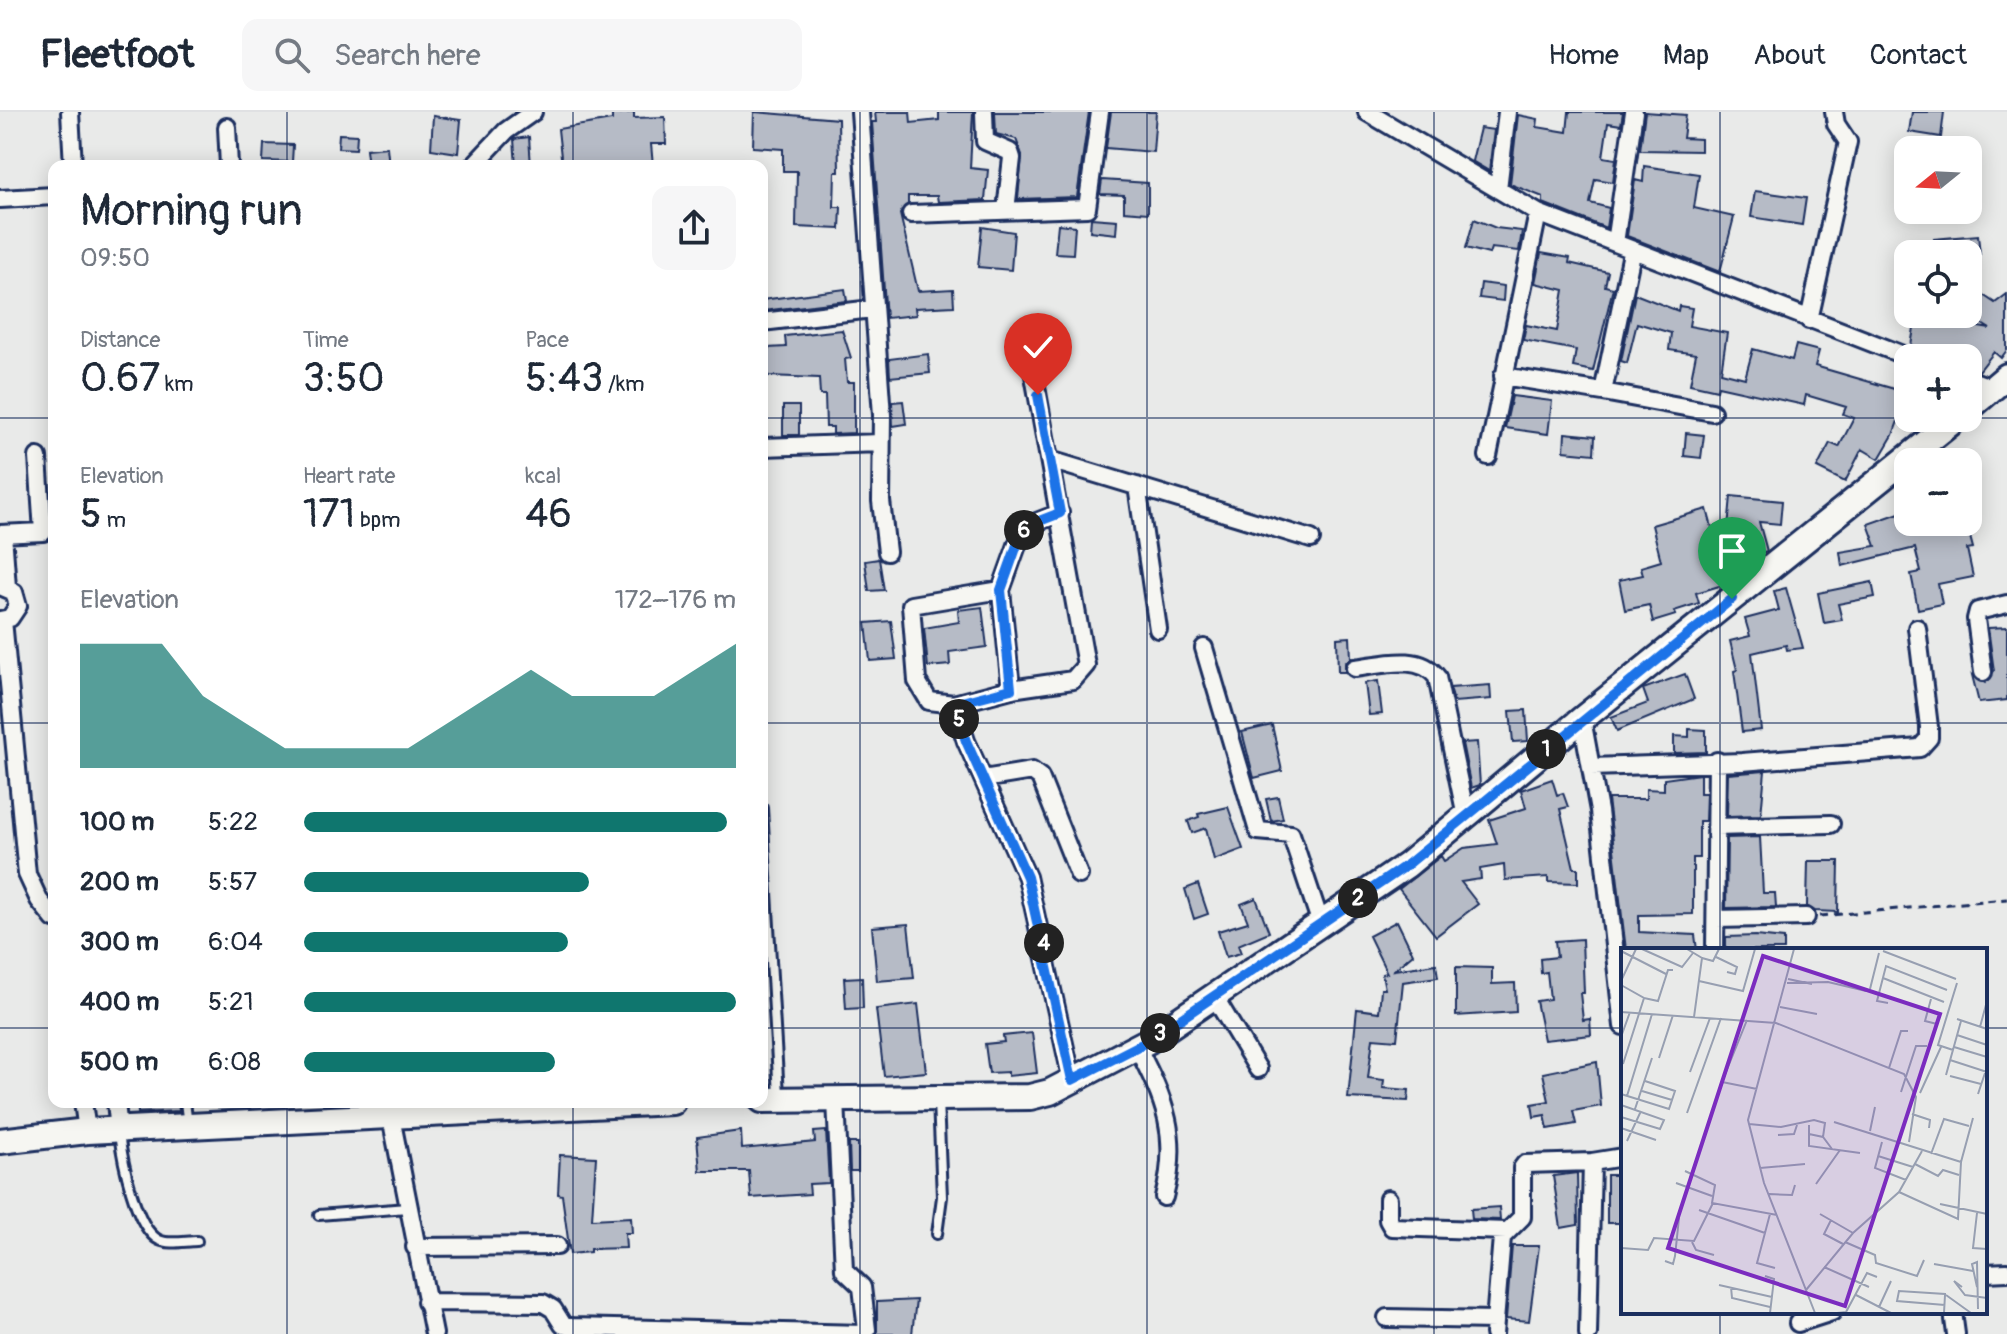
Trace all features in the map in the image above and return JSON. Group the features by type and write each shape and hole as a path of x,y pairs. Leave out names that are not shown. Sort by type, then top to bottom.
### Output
{"main road":[{"path":"1982,397 2000,382"},
{"path":"771,1100 1030,1097 1137,1047 1407,865 1582,719 1940,432"},
{"path":"0,1141 87,1131 188,1127 281,1112 429,1108"}],"street":[{"path":"70,112 73,160"},
{"path":"479,160 506,131 533,112"},
{"path":"860,112 881,443 881,501 887,552"},
{"path":"984,112 985,141 1010,152 1012,158 1006,210"},
{"path":"911,214 1087,208 1100,112"},
{"path":"1367,112 1538,213 1615,243 1632,253 1894,352"},
{"path":"1498,189 1507,112"},
{"path":"1615,243 1634,112"},
{"path":"1809,320 1848,142 1836,124 1834,112"},
{"path":"227,127 229,160"},
{"path":"0,199 48,196"},
{"path":"1488,456 1538,213"},
{"path":"1603,392 1632,253"},
{"path":"768,321 872,309"},
{"path":"1001,590 911,605 917,681 929,701 954,704 1011,689 1073,680 1081,675 1086,665 1026,331"},
{"path":"1503,376 1712,412"},
{"path":"768,447 881,443"},
{"path":"38,457 43,532 1,534 4,587 17,598 18,606 15,613 1,620 27,874 48,911"},
{"path":"1050,460 1311,539"},
{"path":"1137,486 1158,629"},
{"path":"1011,689 1001,590 1021,534 1029,525 1060,513"},
{"path":"1983,672 1976,619 1978,611 2007,604"},
{"path":"1591,767 1872,754 1910,751 1926,745 1929,727 1917,628"},
{"path":"1204,648 1258,831 1291,834 1321,924"},
{"path":"1355,668 1411,662 1429,667 1437,677 1466,816"},
{"path":"954,704 983,779 1027,877 1072,1080"},
{"path":"1582,719 1591,767 1621,1010"},
{"path":"1715,948 1717,761"},
{"path":"983,779 1032,771 1040,777 1079,875"},
{"path":"1716,827 1831,824"},
{"path":"1716,919 1806,917"},
{"path":"1214,996 1258,1069"},
{"path":"1137,1047 1162,1096 1168,1117 1170,1176 1164,1197"},
{"path":"426,1302 543,1303 553,1309 563,1325 571,1327 863,1334 867,1330 862,1287 844,1270 836,1100"},
{"path":"84,1108 87,1131"},
{"path":"117,1108 119,1131"},
{"path":"388,1109 434,1334"},
{"path":"1387,1318 1494,1327 1500,1247 1506,1231 1522,1217 1520,1174 1525,1164 1592,1162 1621,1157"},
{"path":"1588,1334 1592,1162"},
{"path":"1388,1199 1388,1220 1392,1227 1506,1231"},
{"path":"415,1247 557,1246"},
{"path":"1987,1273 2007,1272"},
{"path":"1798,1323 1826,1314"},
{"path":"1953,1314 1956,1334"}],"lane":[{"path":"768,1003 771,1100"},
{"path":"937,1234 942,1197 938,1100"},
{"path":"186,1108 188,1127"},
{"path":"119,1131 128,1181 151,1234 166,1242 197,1241"},
{"path":"319,1215 407,1208"}],"path":[{"path":"1806,917 2007,899"}],"building":[{"path":"634,112 634,118 665,117 666,144 651,144 652,160 561,160 558,129 612,120 612,114"},
{"path":"754,112 838,119 839,172 835,172 834,207 841,207 840,229 796,227 797,171 783,171 783,149 753,147"},
{"path":"875,112 910,112 911,123 939,120 939,112 973,112 970,168 988,170 985,200 938,202 937,196 908,196 908,204 900,214 918,291 953,289 954,306 915,308 916,315 886,318 872,122 876,122"},
{"path":"995,112 1089,112 1077,197 1018,199 1022,155 1016,139 996,134"},
{"path":"1111,112 1156,112 1153,152 1106,148"},
{"path":"1569,112 1623,112 1621,125 1608,123 1603,157 1616,159 1613,182 1595,179 1590,203 1609,208 1606,228 1543,203 1543,197 1510,184 1518,115 1538,119 1537,127 1567,132"},
{"path":"1645,112 1686,115 1683,138 1701,139 1701,151 1640,150"},
{"path":"1912,112 1944,112 1941,136 1909,132"},
{"path":"433,116 461,120 458,153 431,149"},
{"path":"1480,128 1494,130 1489,171 1472,161"},
{"path":"339,134 357,135 356,149 338,148"},
{"path":"529,137 531,160 516,160 514,139"},
{"path":"264,144 293,145 292,160 263,160"},
{"path":"387,147 388,160 367,160 366,149"},
{"path":"1644,166 1699,174 1694,208 1734,217 1720,272 1627,236 1635,180 1643,182"},
{"path":"1102,180 1148,183 1148,213 1124,211 1124,195 1100,194"},
{"path":"1755,191 1806,198 1802,225 1751,217"},
{"path":"1091,218 1117,220 1116,234 1090,231"},
{"path":"1474,219 1496,228 1522,231 1519,251 1491,248 1489,254 1466,248"},
{"path":"1058,224 1075,226 1073,254 1055,253"},
{"path":"982,227 1014,232 1011,270 978,267"},
{"path":"1978,235 1979,240 1934,240"},
{"path":"1541,253 1570,258 1569,263 1608,272 1605,286 1613,288 1593,371 1573,367 1576,350 1523,340 1526,325 1557,331 1564,290 1535,283"},
{"path":"1481,283 1504,286 1503,301 1479,298"},
{"path":"845,289 847,301 768,310 768,299"},
{"path":"1635,294 1678,311 1679,306 1692,308 1689,326 1727,333 1721,372 1745,378 1753,349 1792,360 1796,345 1819,351 1815,366 1894,389 1894,432 1879,459 1862,449 1845,482 1817,468 1830,443 1839,447 1854,418 1843,414 1846,407 1806,395 1804,405 1718,386 1717,390 1690,384 1696,354 1669,350 1671,333 1637,323 1627,363 1621,361"},
{"path":"1982,294 1995,303 2007,294 2007,350 2001,358 1994,352 1982,367 1982,344 1911,344 1914,328 1990,329 1982,324"},
{"path":"842,330 851,358 845,359 847,382 854,382 854,433 833,434 833,427 826,427 825,395 820,395 819,378 768,376 768,348 786,347 785,336"},
{"path":"928,354 930,373 890,377 889,359"},
{"path":"1512,396 1552,401 1548,434 1505,428"},
{"path":"903,401 906,424 893,426 892,402"},
{"path":"783,406 799,406 799,435 783,435"},
{"path":"1565,433 1595,436 1594,454 1564,451"},
{"path":"1686,433 1704,435 1701,458 1684,456"},
{"path":"1731,496 1782,501 1780,524 1759,522 1767,551 1754,555 1756,560 1749,566 1724,574 1726,584 1696,593 1699,603 1674,611 1676,615 1653,622 1649,605 1625,610 1619,580 1643,575 1641,567 1661,561 1652,525 1707,509 1724,572"},
{"path":"1894,515 1894,536 1970,536 1973,548 1967,549 1973,577 1938,584 1942,604 1918,609 1911,574 1921,572 1915,548 1842,566 1840,552 1876,546 1868,524"},
{"path":"879,559 884,590 869,591 865,561"},
{"path":"1872,582 1875,597 1838,604 1842,620 1824,623 1818,593"},
{"path":"1786,588 1803,648 1787,650 1786,645 1752,653 1761,730 1742,732 1734,671 1737,670 1730,641 1750,636 1745,619 1779,610 1774,591"},
{"path":"982,607 987,647 949,652 950,665 928,667 924,628 959,622 958,610"},
{"path":"891,621 896,659 870,661 866,623"},
{"path":"2007,627 2007,700 1979,703 1972,675 1985,683 1994,671 1988,628"},
{"path":"1350,637 1351,658 1345,663 1345,672 1338,672 1337,638"},
{"path":"1685,674 1694,699 1617,731 1611,717 1648,703 1643,689"},
{"path":"1378,681 1382,714 1369,715 1365,683"},
{"path":"1490,685 1491,699 1454,702 1450,688"},
{"path":"1526,710 1528,741 1513,742 1510,711"},
{"path":"1272,725 1282,771 1254,778 1242,732"},
{"path":"1689,729 1706,730 1706,752 1674,753 1674,736 1689,737"},
{"path":"1477,742 1480,785 1471,788 1462,743"},
{"path":"1765,771 1761,815 1727,816 1728,774"},
{"path":"1700,774 1700,793 1706,793 1705,821 1699,821 1699,858 1693,858 1693,914 1639,915 1639,932 1695,935 1697,948 1626,948 1608,799 1646,799 1646,789 1664,790 1664,779"},
{"path":"1552,779 1557,795 1563,793 1568,807 1560,809 1574,868 1578,868 1578,883 1548,882 1548,877 1505,880 1504,865 1480,869 1481,879 1461,882 1478,904 1436,936 1399,889 1441,856 1444,861 1464,848 1497,844 1489,820 1526,808 1521,790"},
{"path":"1278,797 1283,819 1271,821 1266,799"},
{"path":"1228,807 1243,849 1214,860 1206,828 1192,833 1188,821 1199,817 1198,814"},
{"path":"1760,837 1763,893 1775,893 1776,907 1726,908 1727,838"},
{"path":"1808,861 1839,861 1838,912 1815,911 1807,906"},
{"path":"1198,884 1208,914 1194,919 1185,889"},
{"path":"1256,898 1269,932 1238,945 1241,953 1226,957 1218,931 1248,922 1241,904"},
{"path":"1397,921 1413,954 1394,970 1436,964 1438,977 1403,982 1397,1040 1373,1038 1368,1078 1384,1080 1383,1088 1409,1090 1408,1101 1348,1098 1357,1009 1379,1012 1381,989 1385,989 1382,974 1387,973 1369,936"},
{"path":"908,924 914,978 877,981 872,927"},
{"path":"1726,937 1784,939 1784,948 1726,948"},
{"path":"1582,939 1584,993 1580,993 1583,1020 1590,1019 1591,1035 1544,1040 1536,1001 1550,999 1547,972 1541,973 1540,959 1557,957 1555,941"},
{"path":"1456,967 1492,968 1492,984 1515,983 1516,1012 1456,1016"},
{"path":"862,977 863,1008 846,1009 844,978"},
{"path":"918,1004 926,1072 884,1076 876,1009"},
{"path":"1032,1033 1037,1073 1008,1076 1008,1072 989,1073 985,1044 1004,1042 1003,1036"},
{"path":"1597,1062 1601,1106 1573,1111 1576,1124 1548,1129 1545,1115 1534,1117 1532,1104 1549,1101 1543,1073"},
{"path":"138,1108 179,1108 179,1111 138,1113"},
{"path":"741,1131 742,1149 815,1142 814,1132 826,1131 829,1183 809,1184 810,1194 751,1198 749,1171 700,1171 697,1137"},
{"path":"849,1143 858,1143 858,1171 850,1171"},
{"path":"560,1155 596,1157 592,1219 631,1217 632,1233 625,1233 626,1248 590,1249 590,1252 570,1254 562,1195 558,1194"},
{"path":"1577,1173 1578,1225 1561,1228 1553,1176"},
{"path":"1607,1175 1621,1175 1621,1223 1607,1223"},
{"path":"1499,1207 1500,1220 1472,1219 1471,1209"},
{"path":"1512,1246 1539,1246 1529,1321 1506,1319"},
{"path":"916,1300 912,1334 877,1334 877,1302"}],"route":[{"path":"1038,395 1060,513 1029,525 1021,534 1001,590 1011,689 954,704 966,741 1027,877 1048,959 1072,1080 1148,1041 1407,865 1732,599"}]}
